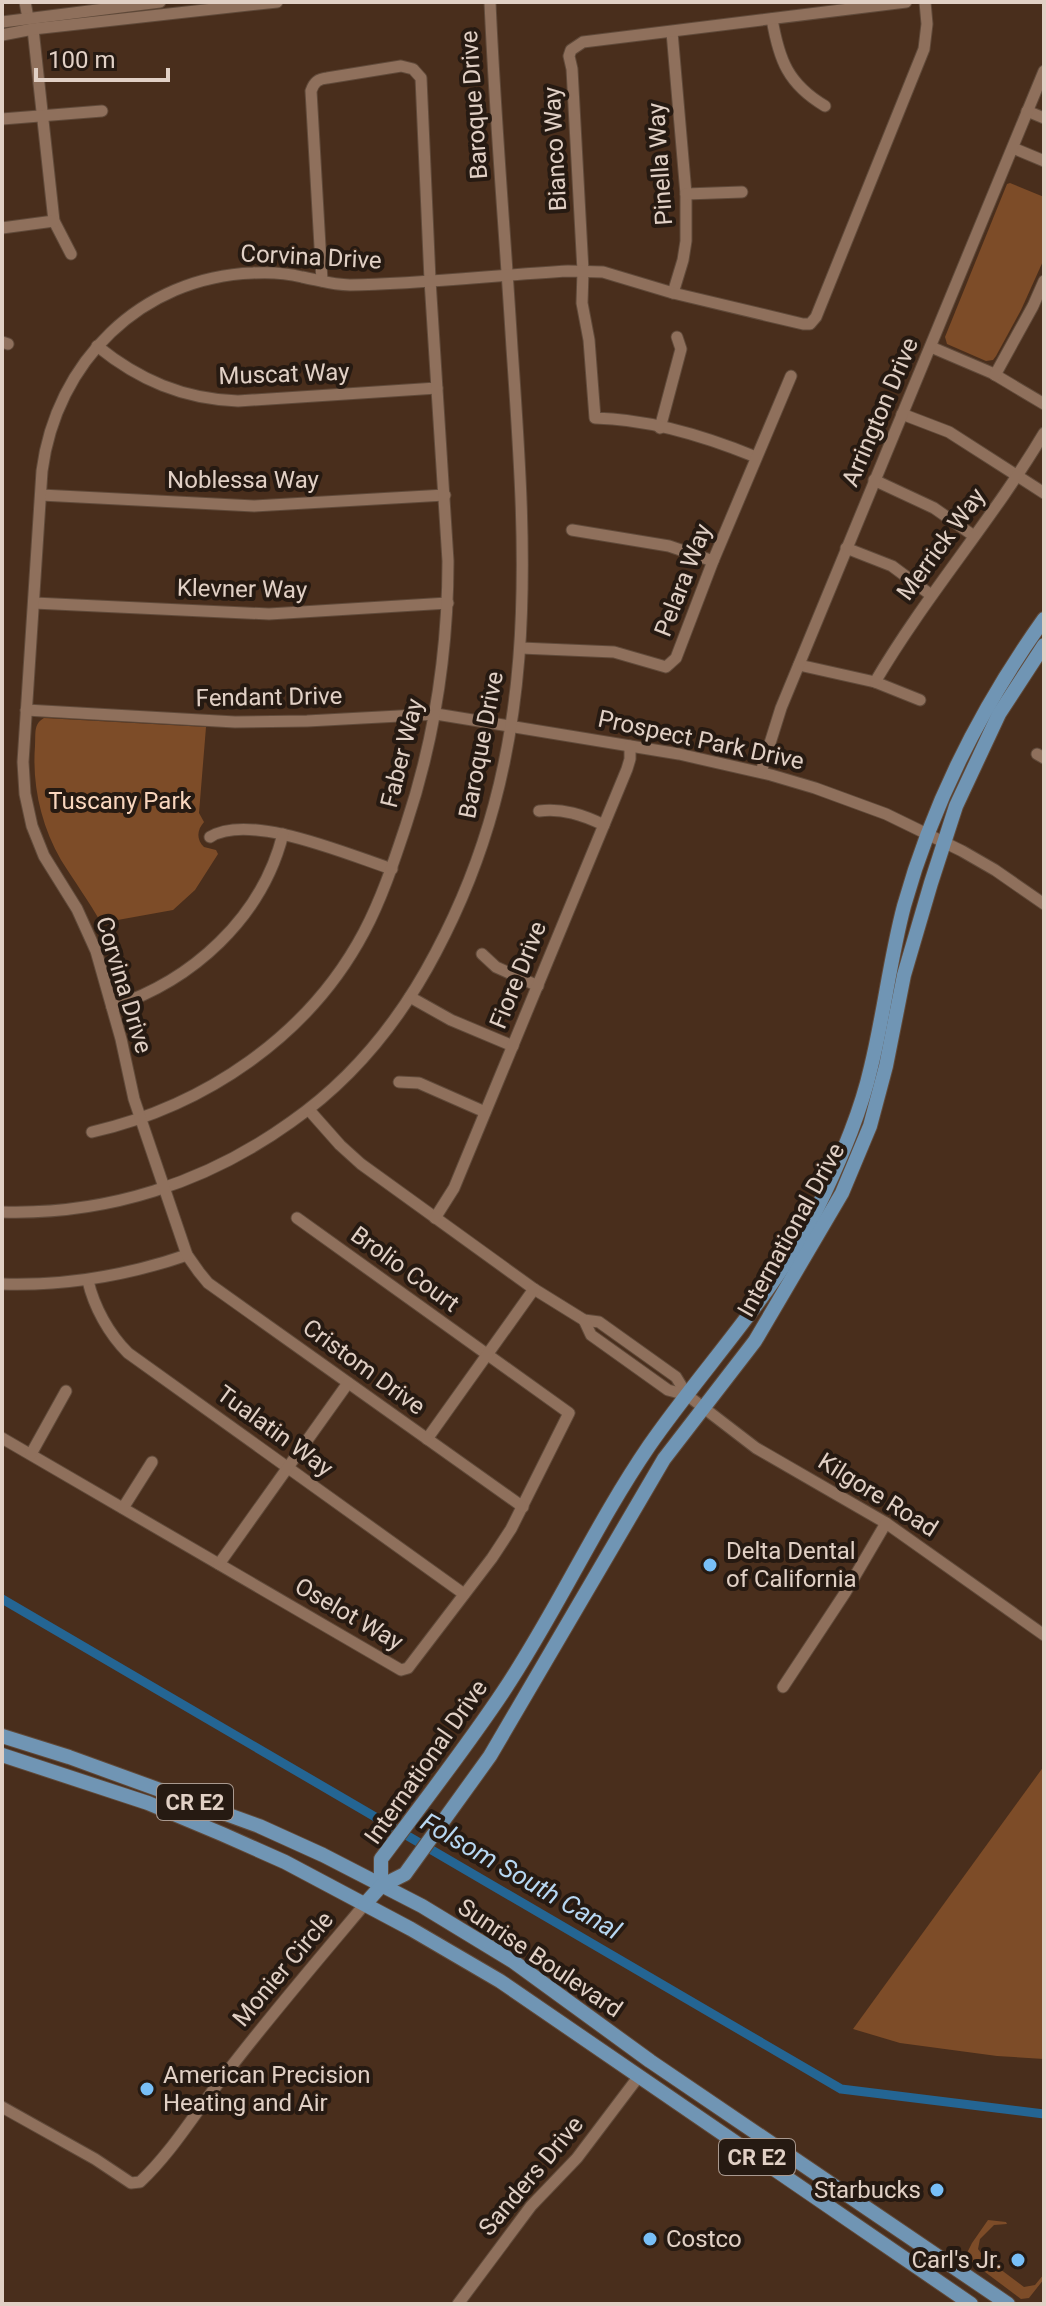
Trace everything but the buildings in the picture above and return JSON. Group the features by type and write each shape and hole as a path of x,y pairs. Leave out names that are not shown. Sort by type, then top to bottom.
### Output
{"main road":[{"name":"International Drive","path":"1044,619 986,708 964,749 928,833 896,938 862,1103 824,1196 789,1257 629,1478 504,1691 381,1859 381,1886 405,1874 490,1756 664,1459 755,1341 842,1193 870,1126 886,1066 904,975 956,806 999,714 1044,645"},
{"path":"857,1158 857,1136 871,1093 869,1076"},
{"path":"828,1218 847,1163 849,1146 846,1143"},
{"name":"Sunrise Boulevard","path":"2,1736 259,1826 422,1906 514,1962 690,2089 1008,2304"},
{"name":"Sunrise Boulevard","path":"2,1755 148,1803 285,1862 365,1904 500,1981 971,2304"},
{"name":"Monier Circle","path":"365,1904 381,1886"},
{"path":"639,2076 655,2074 671,2084 690,2089"}],"street":[{"path":"25,2 43,114 54,221 71,254"},
{"path":"145,8 160,2"},
{"path":"2,22 30,24 145,8 277,2"},
{"name":"Baroque Drive","path":"2,1212 76,1210 164,1189 224,1164 309,1110 369,1054 410,997 448,930 477,860 496,801 512,726 521,648 523,511 490,2"},
{"name":"Bianco Way","path":"756,457 721,444 631,420 595,418 589,340 582,303 583,271 569,56 571,50 583,42 772,19 831,7 906,2"},
{"name":"Corvina Drive","path":"187,1255 129,1081 112,1007 88,929 44,856 30,818 24,778 44,455 58,408 77,372 115,328 155,300 208,279 257,272 282,273 348,285 603,272 673,293 810,324 924,49 927,24 925,2"},
{"path":"772,19 782,62 805,93 825,106"},
{"path":"2,35 30,24"},
{"name":"Pinella Way","path":"672,32 686,194 686,241 673,293"},
{"name":"Faber Way","path":"92,1132 141,1119 207,1090 287,1031 324,991 363,934 392,869 420,783 436,714 448,603 445,495 430,280 421,78 413,69 401,66 323,78 313,85 322,281"},
{"name":"Arrington Drive","path":"761,772 781,708 1044,71"},
{"path":"2,119 102,111"},
{"path":"1027,111 1044,118"},
{"path":"1013,148 1044,161"},
{"path":"686,194 742,192"},
{"path":"2,228 54,221"},
{"path":"995,375 1038,308 1044,281"},
{"path":"660,428 681,349 677,337"},
{"name":"Muscat Way","path":"97,346 150,381 206,399 238,401 437,388"},
{"path":"931,347 995,375 1044,404"},
{"name":"Pelara Way","path":"521,648 614,652 666,667 676,658 791,376"},
{"path":"902,414 949,432 1044,493"},
{"name":"Merrick Way","path":"875,682 931,595 1019,476 1044,433"},
{"path":"874,480 934,508 974,536"},
{"name":"Noblessa Way","path":"41,495 254,506 445,495"},
{"path":"572,530 669,546 713,561"},
{"path":"846,548 892,566 931,595"},
{"name":"Klevner Way","path":"34,603 253,614 448,603"},
{"path":"799,665 875,682 920,700"},
{"name":"Fendant Drive","path":"26,710 235,722 436,714 512,726"},
{"name":"Prospect Park Drive","path":"512,726 761,772 844,798 945,842 995,870 1044,904"},
{"name":"Fiore Drive","path":"435,1218 454,1188 538,986 627,769 630,746"},
{"path":"539,811 568,811 604,825"},
{"path":"210,837 219,831 283,834 392,869"},
{"path":"112,1007 168,983 216,947 253,900 275,860 283,834"},
{"path":"482,954 496,967 538,986"},
{"path":"410,997 451,1020 513,1046"},
{"path":"399,1082 419,1083 485,1112"},
{"name":"Kilgore Road","path":"309,1110 351,1155 534,1289 584,1320 599,1322 676,1377 687,1395 756,1448 886,1523 1044,1635"},
{"name":"Brolio Court","path":"297,1218 487,1355"},
{"path":"2,1284 88,1281 133,1272 187,1255"},
{"name":"Cristom Drive","path":"187,1255 208,1283 523,1507"},
{"name":"Tualatin Way","path":"88,1281 94,1301 112,1334 128,1353 464,1594"},
{"path":"427,1439 534,1289"},
{"name":"Oselot Way","path":"2,1438 401,1670 408,1668 492,1558 523,1507 569,1413 487,1355"},
{"path":"219,1564 348,1383"},
{"path":"31,1454 66,1391"},
{"path":"123,1508 152,1462"},
{"path":"783,1687 845,1593 886,1523"},
{"name":"Monier Circle","path":"2,2107 95,2159 131,2183 140,2182 167,2153 280,2004 365,1904"},
{"name":"Sanders Drive","path":"458,2304 531,2206 577,2158 639,2076"}],"green space":[{"path":"1010,183 1044,197 1044,259 996,356 986,361 947,344 945,337"},
{"name":"Tuscany Park","path":"44,718 206,727 199,813 204,822 199,838 204,847 216,850 218,854 195,890 173,910 101,923 61,860 43,819 34,761 36,730"},
{"path":"1044,1766 1044,2059 900,2043 853,2029"},
{"path":"988,2220 1007,2224 994,2225 980,2239 978,2249 984,2257 1024,2287 1035,2285 1044,2274 1044,2279 1029,2298 1021,2299 965,2257"}],"waterway":[{"name":"Folsom South Canal","path":"2,1599 841,2089 1044,2114"}],"place":[{"name":"Delta Dental of California","path":"710,1565"},
{"name":"American Precision Heating and Air","path":"147,2089"},
{"name":"Starbucks","path":"937,2190"},
{"name":"Costco","path":"650,2239"},
{"name":"Carl's Jr.","path":"1018,2260"}]}
